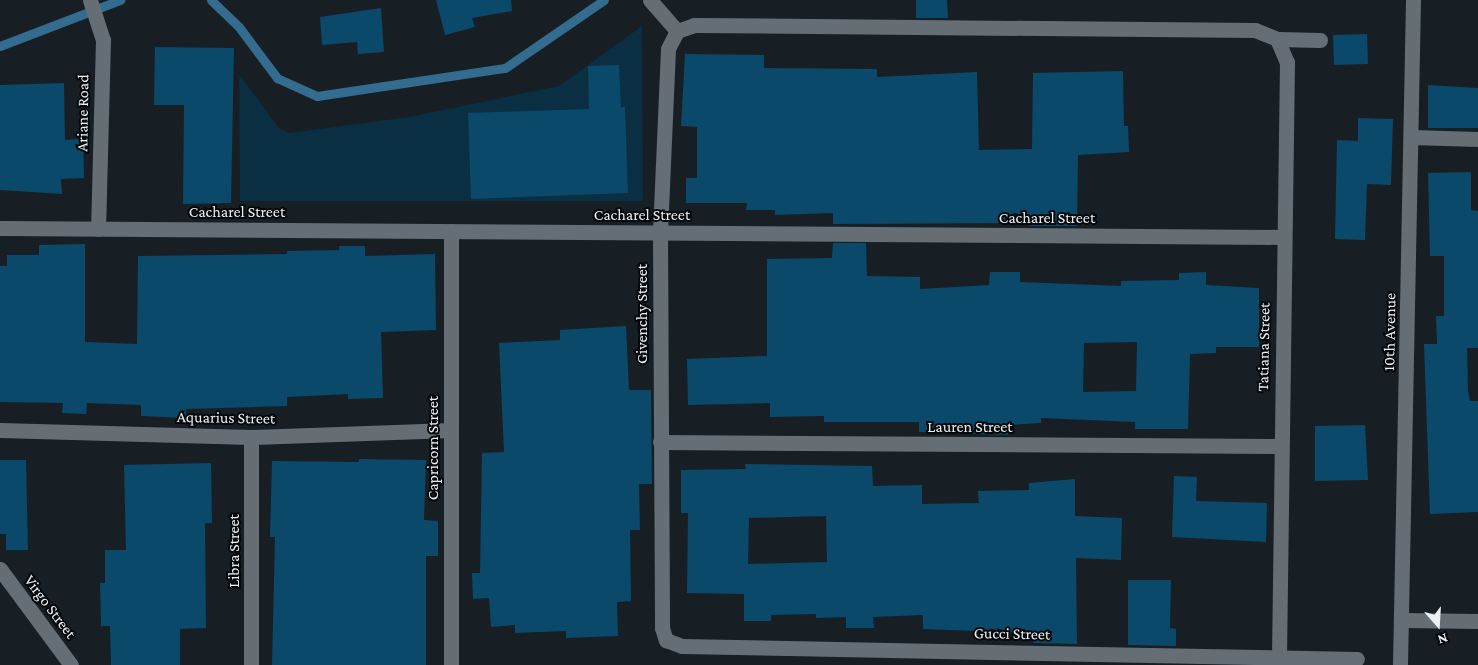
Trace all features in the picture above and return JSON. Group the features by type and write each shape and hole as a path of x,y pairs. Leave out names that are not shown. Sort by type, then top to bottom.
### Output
{"street":[{"path":"650,0 677,31 694,25 1255,30 1277,39 1320,40"},
{"name":"10th Avenue","path":"1400,665 1413,0"},
{"name":"Ariane Road","path":"91,2 100,30 98,229"},
{"name":"Givenchy Street","path":"666,640 662,628 660,233 668,49 677,31"},
{"name":"Tatiana Street","path":"1277,39 1287,62 1280,446 1279,657"},
{"path":"1411,137 1478,139"},
{"name":"Cacharel Street","path":"0,228 1283,237"},
{"name":"Capricorn Street","path":"451,231 451,665"},
{"name":"Aquarius Street","path":"0,430 251,437 451,430"},
{"name":"Libra Street","path":"251,437 252,665"},
{"name":"Lauren Street","path":"660,442 1280,446"},
{"name":"Virgo Street","path":"0,569 72,665"},
{"path":"1402,620 1478,620"},
{"name":"Gucci Street","path":"666,640 682,646 1358,659"}],"shaded area":[{"path":"642,26 643,201 240,201 239,74 279,128 289,133 409,117 559,86"}],"building":[{"path":"436,0 511,0 512,11 472,18 475,27 445,35"},
{"path":"916,0 947,0 948,18 916,18"},
{"path":"381,8 384,52 358,54 357,42 322,45 320,17"},
{"path":"1367,34 1368,64 1334,65 1333,35"},
{"path":"155,47 234,48 231,203 183,204 184,105 154,105"},
{"path":"685,54 764,55 764,68 877,69 877,77 977,72 979,150 1032,149 1033,73 1123,71 1124,126 1128,126 1129,152 1078,155 1077,226 1030,226 1030,223 833,224 833,213 775,215 775,210 746,210 747,203 686,203 686,178 697,178 697,127 681,126"},
{"path":"619,65 621,107 625,107 628,193 471,199 468,113 589,109 588,66"},
{"path":"64,83 65,140 83,139 84,178 61,179 62,194 0,190 0,85"},
{"path":"1428,85 1478,88 1478,128 1428,128"},
{"path":"1358,118 1393,119 1391,185 1367,184 1365,240 1335,239 1337,140 1358,141"},
{"path":"1471,172 1471,210 1478,211 1478,348 1467,348 1470,401 1478,401 1478,512 1430,514 1424,344 1437,344 1436,316 1444,316 1444,256 1430,256 1428,173"},
{"path":"833,243 866,243 867,276 920,277 920,289 989,285 990,272 1020,272 1020,282 1121,286 1121,281 1179,280 1179,273 1206,272 1206,285 1259,288 1259,347 1216,347 1216,353 1190,354 1188,429 1135,429 1135,422 1041,418 1041,423 1008,425 1008,435 919,432 919,422 824,422 824,416 770,417 770,403 688,405 687,359 767,356 767,259 832,258","holes":["1137,342 1136,391 1083,392 1084,343"]},
{"path":"85,244 85,342 137,344 138,256 287,254 287,251 339,250 339,246 365,246 365,256 435,254 436,330 381,332 383,398 348,399 348,394 287,397 287,406 186,409 186,418 141,416 141,405 87,403 86,414 62,413 63,403 0,402 0,266 7,266 7,255 39,255 39,245"},
{"path":"626,326 629,390 651,390 652,484 639,484 640,530 630,530 631,601 617,602 618,636 566,638 566,631 515,633 515,625 491,627 489,598 473,599 472,573 480,573 482,453 504,452 499,343 560,340 560,330"},
{"path":"1365,425 1368,480 1315,481 1315,426"},
{"path":"359,459 426,460 424,520 438,521 438,556 426,556 426,665 272,665 275,537 270,537 272,461 359,462"},
{"path":"0,460 26,460 28,550 6,550 6,534 0,534"},
{"path":"211,463 212,523 205,523 206,628 180,629 180,665 111,665 110,626 101,626 100,583 105,583 105,550 126,550 124,465"},
{"path":"745,464 872,466 873,486 922,485 922,504 979,503 978,491 1029,490 1029,483 1075,479 1075,516 1122,518 1121,560 1076,558 1077,644 1033,643 1033,633 923,629 923,615 873,617 874,628 846,628 846,617 816,618 816,614 771,615 771,621 744,621 744,594 687,593 688,513 681,513 681,470 746,469","holes":["826,516 827,562 748,564 749,518"]},
{"path":"1174,476 1197,477 1196,501 1267,503 1266,542 1172,537"},
{"path":"1128,580 1171,580 1170,628 1176,629 1176,646 1128,645"}],"waterway":[{"path":"0,46 120,0"},
{"path":"211,0 239,27 277,78 317,96 505,68 604,0"}]}
